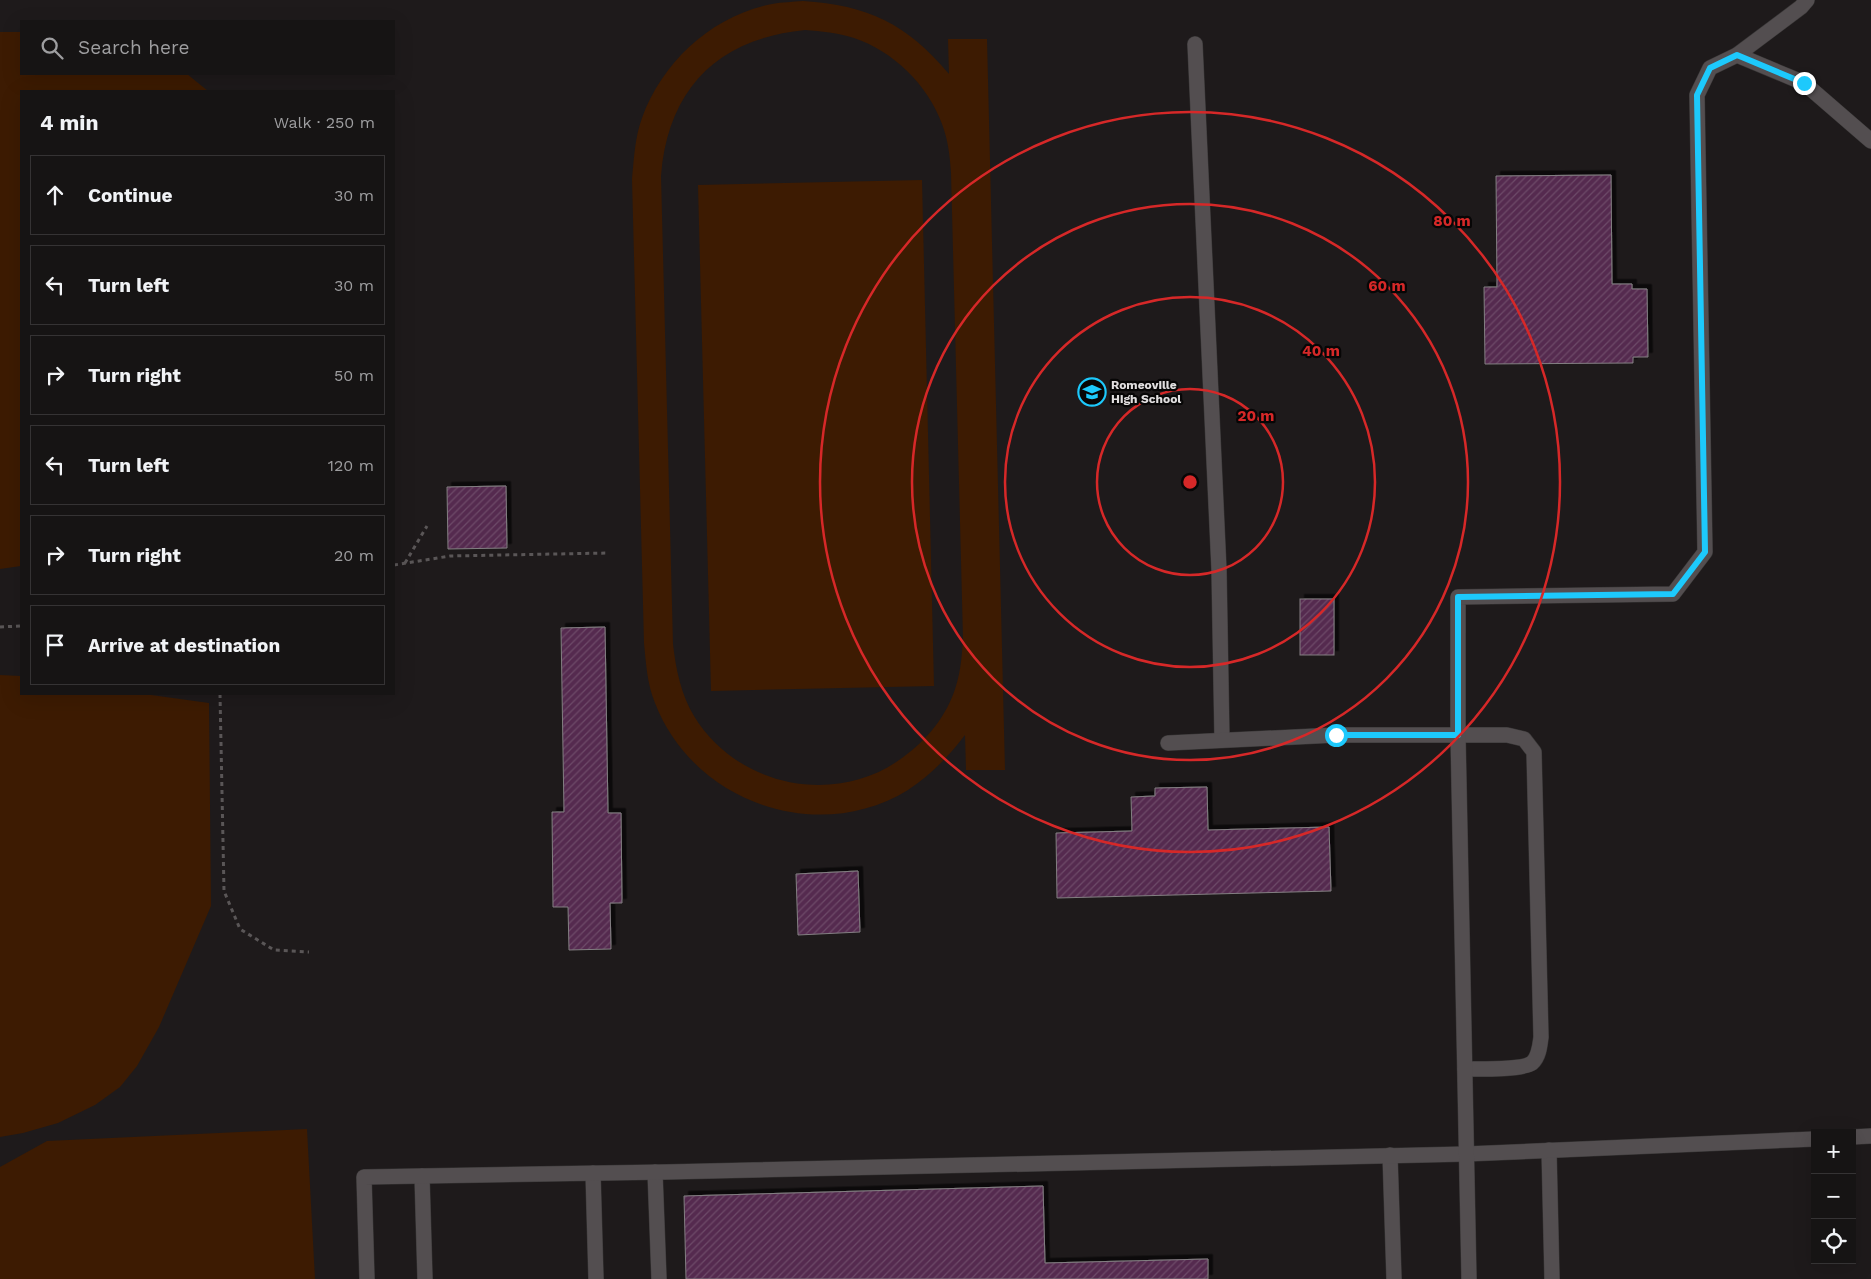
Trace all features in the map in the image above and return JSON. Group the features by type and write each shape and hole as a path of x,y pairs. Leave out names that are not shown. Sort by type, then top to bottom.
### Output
{"lane":[{"path":"1469,1279 1458,735 1458,597 1673,594 1705,552 1697,95 1710,68 1737,55 1801,8 1807,0"},
{"path":"1195,44 1219,570 1222,740"},
{"path":"1737,55 1804,83 1871,141"},
{"path":"1168,743 1336,735 1507,735 1524,740 1534,752 1540,1049 1533,1062 1522,1067 1465,1069"},
{"path":"1856,1137 1871,1136"},
{"path":"367,1279 364,1177 1466,1154 1811,1138"},
{"path":"1549,1150 1552,1279"},
{"path":"1390,1155 1394,1279"},
{"path":"655,1172 659,1279"},
{"path":"593,1173 596,1279"},
{"path":"422,1176 425,1279"}],"path":[{"path":"405,563 427,526"},
{"path":"395,565 450,556 608,553"},
{"path":"0,627 20,626"},
{"path":"220,695 224,891 240,929 274,950 309,952"}],"shaded area":[{"path":"803,1 847,7 885,20 918,42 949,74 948,39 987,39 1005,770 966,770 965,735 939,765 908,790 873,806 835,814 798,813 762,805 728,789 698,766 673,737 655,703 646,666 644,643 632,179 638,133 651,97 663,78 692,44 710,30 750,10 772,4","holes":["805,30 854,38 882,51 907,71 928,96 936,110 946,136 951,173 963,638 962,656 956,686 942,717 928,735 902,758 876,773 848,782 819,785 789,782 761,773 735,759 713,740 694,716 680,682 673,644 661,176 666,145 674,118 686,94 703,74 723,57 746,44 774,35"]},
{"path":"0,32 20,32 20,75 188,75 207,90 20,90 20,566 0,569"},
{"path":"922,180 934,686 711,691 698,185"},
{"path":"0,675 20,676 20,695 151,695 209,703 211,906 159,1027 137,1066 120,1087 95,1105 58,1123 23,1133 0,1137"},
{"path":"307,1129 315,1279 0,1279 0,1167 47,1141"}],"building":[{"path":"1611,175 1612,284 1632,284 1632,289 1647,289 1648,357 1633,357 1633,363 1485,364 1484,287 1497,287 1496,176"},
{"path":"506,486 507,548 448,549 447,487"},
{"path":"1300,599 1334,599 1334,655 1300,655"},
{"path":"605,627 608,813 621,813 622,903 610,903 611,949 569,950 568,907 553,907 552,812 564,812 561,628"},
{"path":"1207,787 1208,830 1329,827 1331,891 1057,898 1056,833 1132,831 1131,797 1155,796 1155,788"},
{"path":"858,871 860,932 798,935 796,874"},
{"path":"1043,1186 1045,1263 1208,1259 1208,1279 686,1279 684,1196"}],"place":[{"name":"Romeoville High School","path":"1092,392"}],"route":[{"path":"1336,735 1458,735 1458,597 1673,594 1705,552 1697,95 1710,68 1737,55 1804,83"}]}
